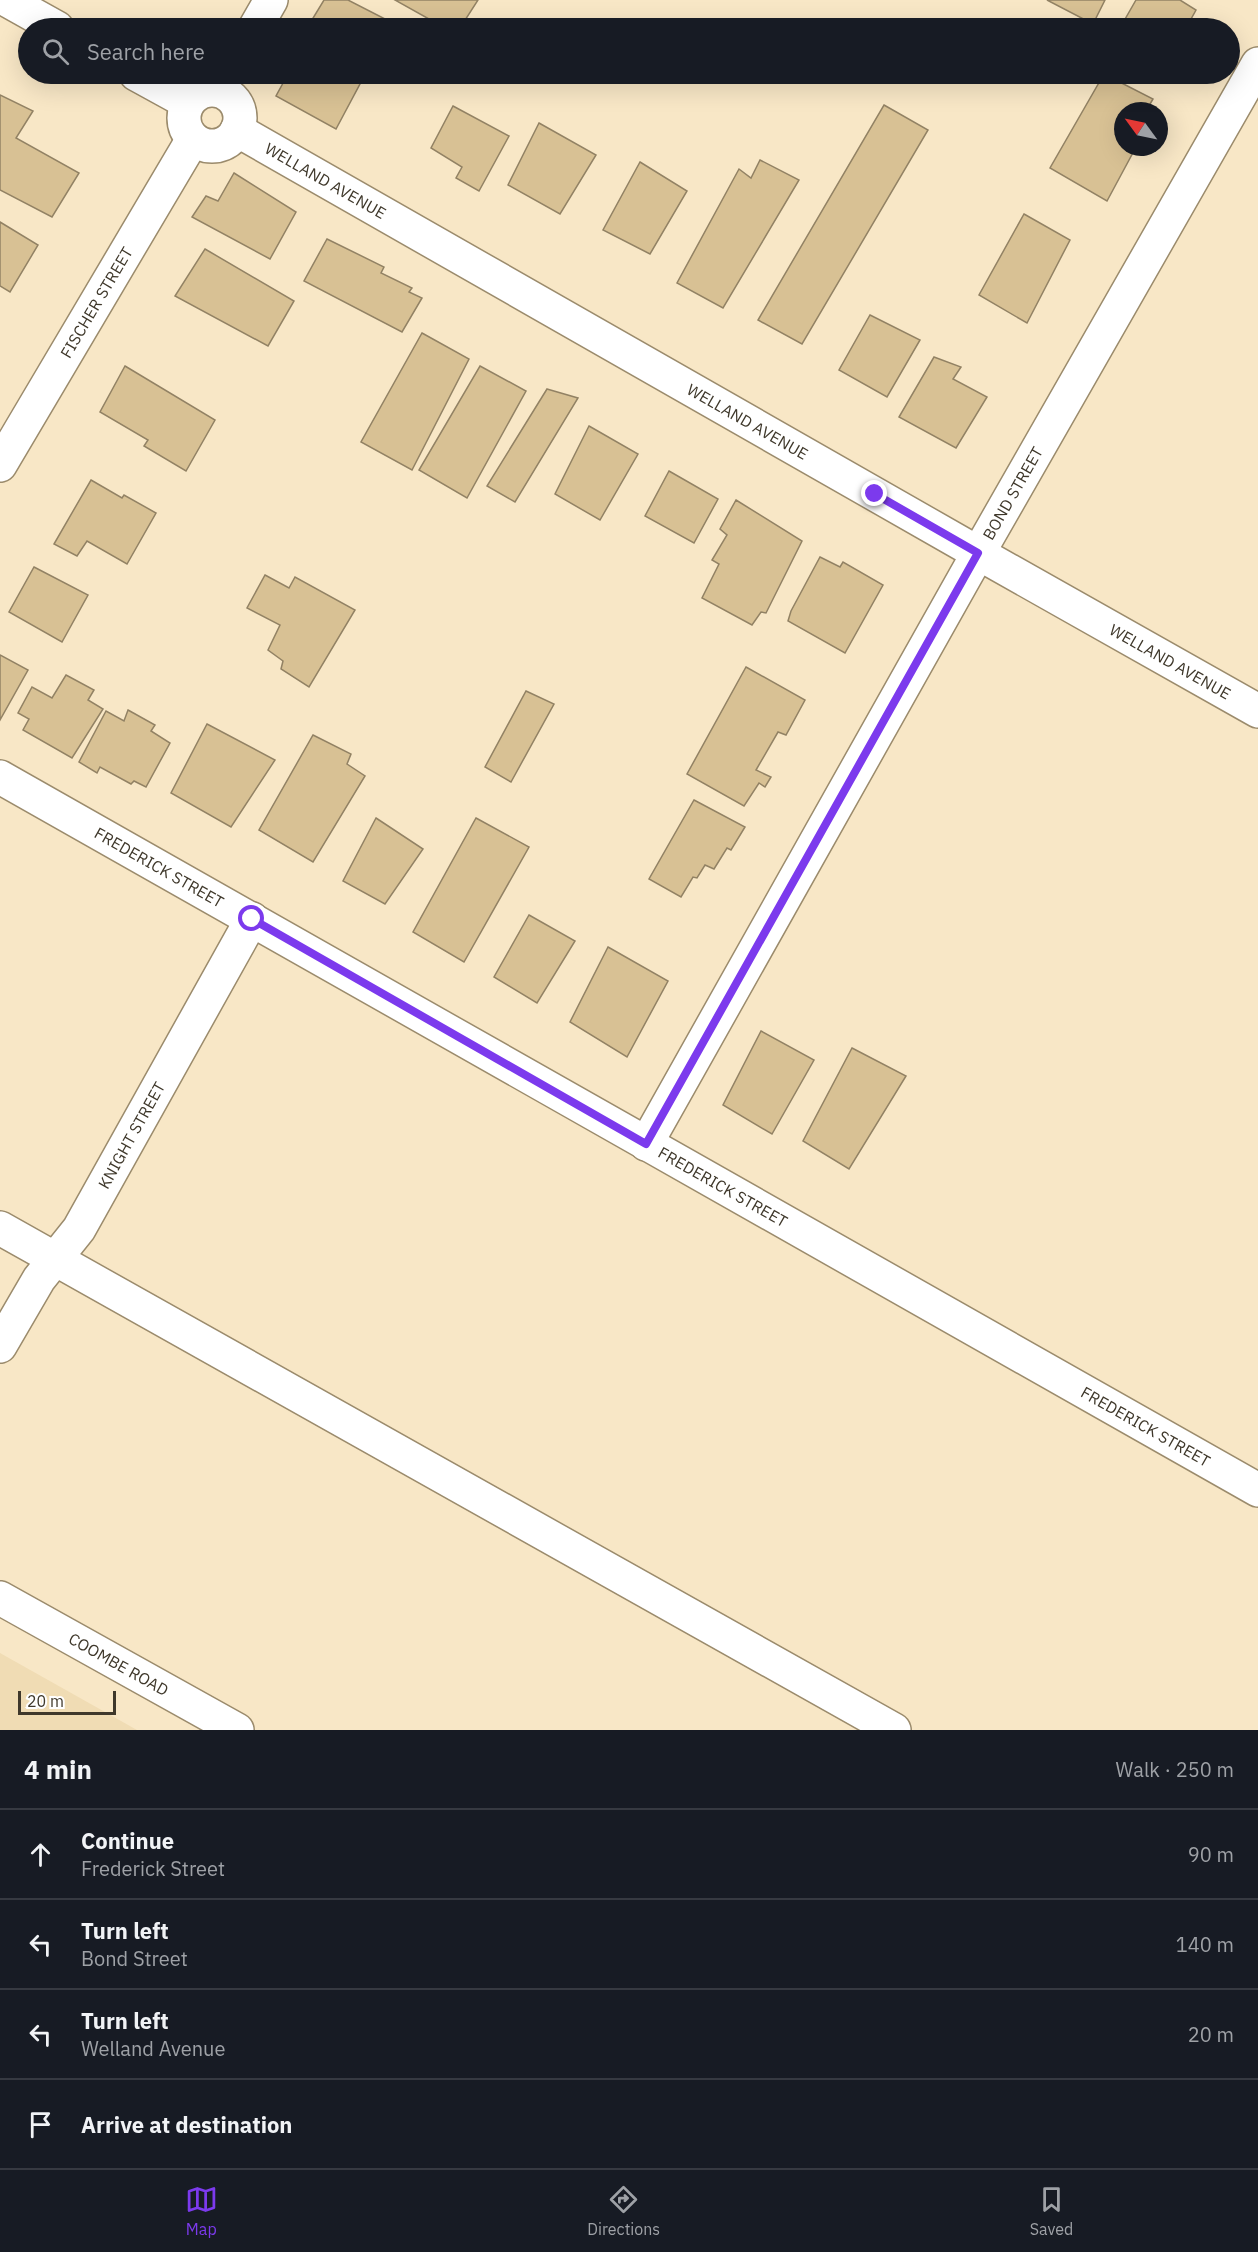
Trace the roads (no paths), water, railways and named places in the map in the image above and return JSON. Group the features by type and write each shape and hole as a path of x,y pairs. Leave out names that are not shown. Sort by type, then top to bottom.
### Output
{"street":[{"path":"7,0 39,18"},
{"path":"261,18 271,0"},
{"name":"BOND STREET","path":"646,1144 978,553 1258,64"},
{"path":"154,84 187,102"},
{"path":"220,84 200,92 187,102 183,116 184,126 199,144 219,146 228,141 237,130 240,118 238,108 226,84"},
{"name":"WELLAND AVENUE","path":"237,130 1258,711"},
{"name":"FISCHER STREET","path":"0,465 193,139"},
{"name":"FREDERICK STREET","path":"0,777 1258,1490"},
{"name":"KNIGHT STREET","path":"0,1346 39,1279 78,1229 252,919"},
{"path":"0,1228 894,1730"},
{"name":"COOMBE ROAD","path":"0,1598 237,1730"}]}
